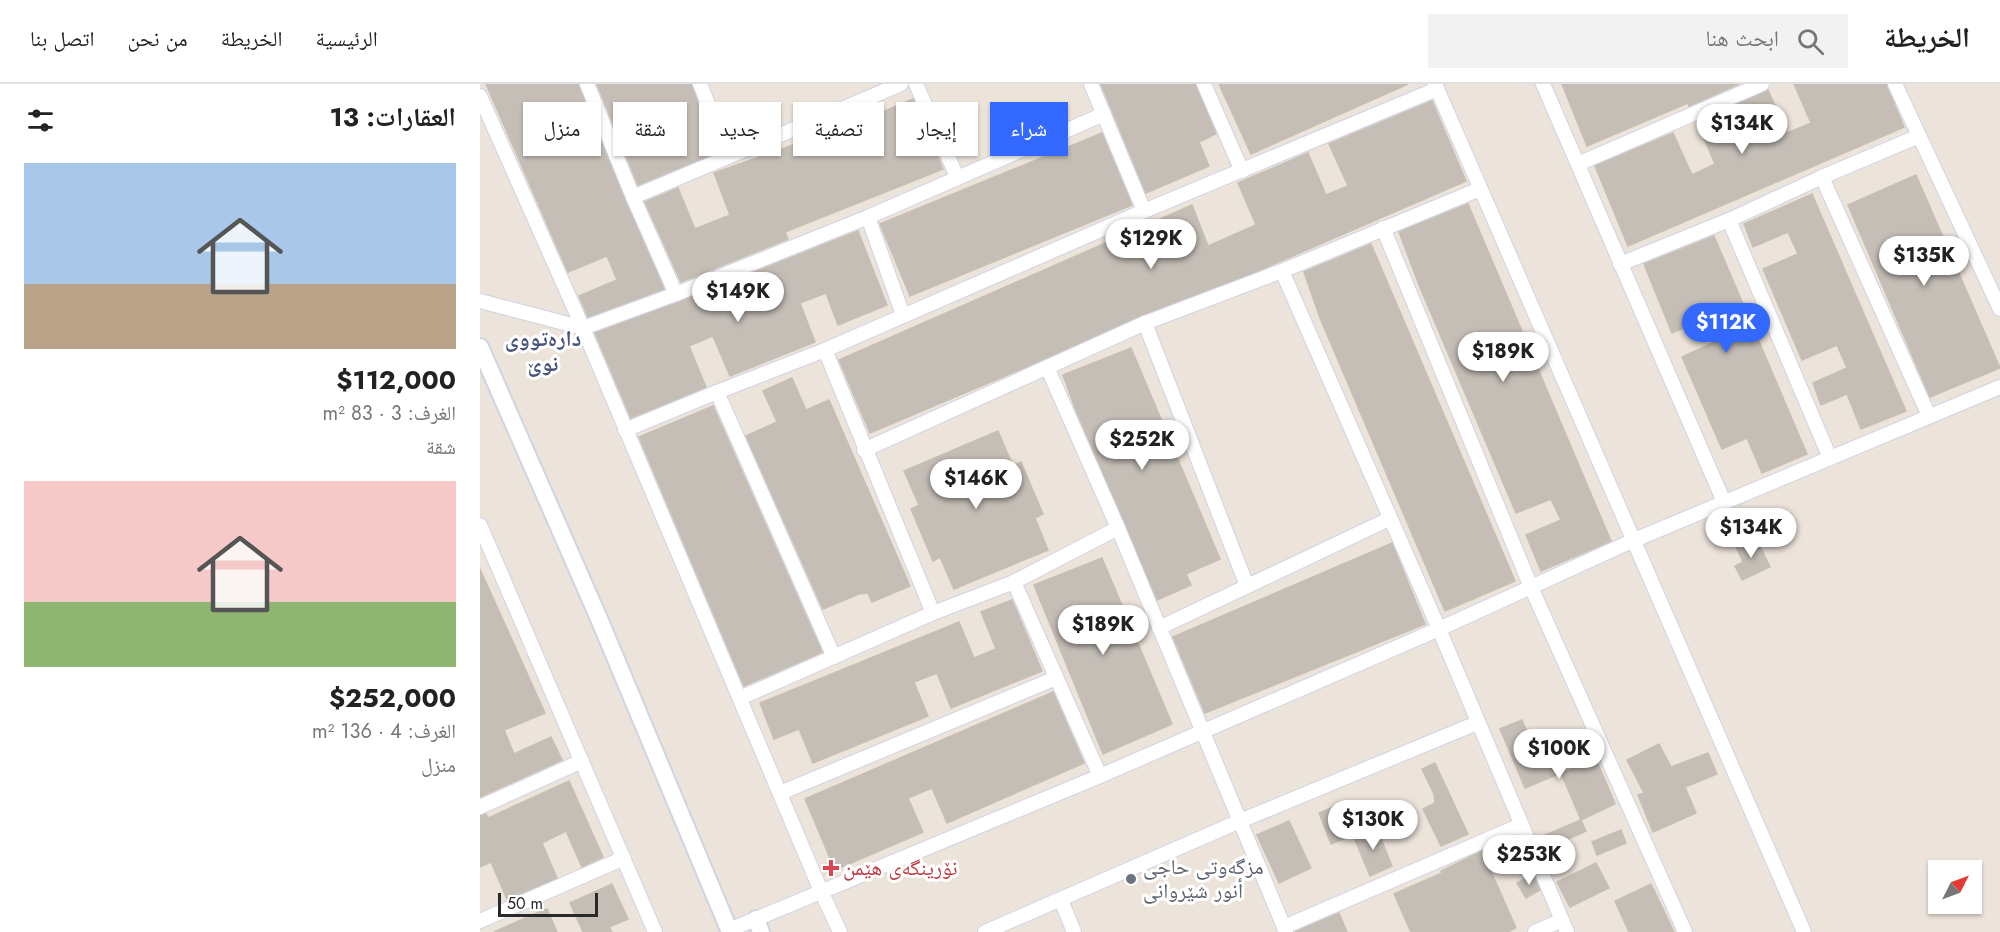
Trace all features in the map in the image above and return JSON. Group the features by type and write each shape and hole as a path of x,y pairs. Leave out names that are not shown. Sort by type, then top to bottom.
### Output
{"street":[{"path":"587,84 676,294"},
{"path":"700,84 707,102"},
{"path":"781,134 901,84"},
{"path":"916,84 957,177"},
{"path":"1091,84 1144,211"},
{"path":"1204,84 1242,171"},
{"path":"1543,84 1724,502"},
{"path":"1578,164 1762,84"},
{"path":"1895,84 2000,309"},
{"path":"625,430 825,350 1436,86 1804,932"},
{"path":"480,96 583,328 840,932"},
{"path":"480,301 583,328 676,294 868,217 1104,114"},
{"path":"1620,264 1729,220 1919,136"},
{"path":"633,197 729,156"},
{"path":"1822,177 1929,416"},
{"path":"864,450 1048,369 1145,323 1282,271 1480,189"},
{"path":"868,217 903,315"},
{"path":"1729,220 1830,458"},
{"path":"1383,228 1531,587 1685,932"},
{"path":"1282,271 1439,629 1564,926 1535,932"},
{"path":"1145,323 1247,586"},
{"path":"480,347 600,621 729,931 759,925 821,891 1100,776 1439,629 1632,541 2000,387"},
{"path":"825,350 864,450 933,613"},
{"path":"1048,369 1118,528 1285,930 1521,825"},
{"path":"717,392 834,657"},
{"path":"1159,628 1389,519"},
{"path":"480,525 655,932"},
{"path":"740,698 933,613 1014,582 1118,528"},
{"path":"1014,582 1100,776"},
{"path":"780,793 1056,678"},
{"path":"985,932 1240,821 1478,723"},
{"path":"480,807 582,762"},
{"path":"480,921 624,858"},
{"path":"1061,900 1074,932"}],"building":[{"path":"486,84 578,84 585,102 523,102 523,156 601,156 601,141 664,289 588,317 579,296 617,280 607,256 568,272"},
{"path":"597,84 691,84 699,104 699,156 708,156 638,185 626,156 687,156 687,102 613,102 613,123"},
{"path":"1101,84 1195,84 1216,134 1199,142 1209,166 1146,193"},
{"path":"1219,84 1408,84 1251,154"},
{"path":"1562,84 1739,84 1587,146"},
{"path":"1794,84 1886,84 1904,127 1628,246 1595,166 1673,133 1692,175 1715,164 1697,122 1768,90 1787,133 1811,123"},
{"path":"1432,101 1466,181 1258,271 1142,315 870,433 839,360 1192,205 1208,246 1256,225 1238,183 1308,153 1326,195 1348,186 1329,144"},
{"path":"896,106 896,156 937,156 943,169 785,232 788,239 681,282 645,202 678,188 695,229 730,215 714,173 762,156 781,156 781,149 793,145 793,156 884,156 884,111"},
{"path":"1102,133 1132,205 910,296 880,224 1046,156 1068,156 1068,147"},
{"path":"1916,175 2000,368 1930,397 1848,205"},
{"path":"1812,194 1906,411 1861,429 1847,394 1821,405 1813,383 1847,368 1837,345 1802,360 1763,269 1798,254 1788,232 1753,247 1744,224"},
{"path":"1468,204 1611,541 1541,571 1526,535 1561,520 1551,499 1516,513 1419,285 1399,232"},
{"path":"858,231 887,305 838,325 826,293 800,303 815,342 730,376 713,336 689,346 706,387 631,418 595,333"},
{"path":"1714,236 1807,454 1762,473 1747,438 1722,449 1682,357 1717,341 1707,318 1672,333 1644,264"},
{"path":"1371,244 1515,581 1445,611 1320,318 1304,272"},
{"path":"1131,348 1220,559 1186,574 1191,585 1157,600 1063,375"},
{"path":"792,378 806,410 829,400 910,586 872,602 868,593 859,594 823,609 746,436 777,422 763,391"},
{"path":"713,406 822,652 744,686 639,437"},
{"path":"998,431 1013,466 1021,462 1043,514 1035,518 1048,550 954,589 940,557 933,561 911,509 919,505 904,471"},
{"path":"1756,538 1770,567 1742,580 1735,566 1743,562 1736,547"},
{"path":"1392,543 1425,624 1205,713 1173,637"},
{"path":"1102,558 1172,724 1103,754 1034,585"},
{"path":"480,569 545,713 504,730 514,754 551,737 562,760 480,797"},
{"path":"1012,600 1042,671 951,708 937,673 914,682 928,716 813,763 799,729 774,739 760,703 959,622 974,658 996,649 981,612"},
{"path":"1053,692 1084,763 947,823 932,788 908,798 923,832 835,870 805,799"},
{"path":"1522,720 1537,756 1551,750 1561,773 1525,788 1500,729"},
{"path":"1659,744 1671,767 1708,753 1717,774 1685,787 1696,813 1653,832 1638,795 1644,793 1627,760"},
{"path":"1596,759 1615,804 1581,820 1561,773"},
{"path":"1435,763 1468,834 1441,846 1423,809 1435,803 1434,794 1422,769"},
{"path":"569,781 603,857 582,867 566,831 542,843 557,878 507,899 491,862 480,867 480,816 486,814 488,818"},
{"path":"1341,804 1353,835 1331,844 1319,813"},
{"path":"1581,820 1586,831 1548,848 1543,836"},
{"path":"1289,821 1311,868 1279,883 1257,835"},
{"path":"1376,826 1392,866 1370,876 1353,835"},
{"path":"1621,830 1626,843 1597,855 1592,842"},
{"path":"1482,851 1516,928 1508,932 1411,932 1394,894 1442,873 1441,871"},
{"path":"1596,863 1609,888 1570,907 1557,882"},
{"path":"1533,874 1540,890 1526,898 1517,883"},
{"path":"612,884 628,919 609,927 612,932 583,932 570,903"},
{"path":"1651,884 1674,932 1629,932 1615,901"},
{"path":"547,909 557,932 494,932 523,919"},
{"path":"1339,913 1347,932 1295,932"}],"place":[{"name":"نۆرینگه‌ی هێمن","path":"831,868"},
{"name":"مزگەوتی حاجی أنور شێروانی","path":"1131,879"}],"district":[{"name":"دارەتووی نوێ","path":"543,350"}]}
